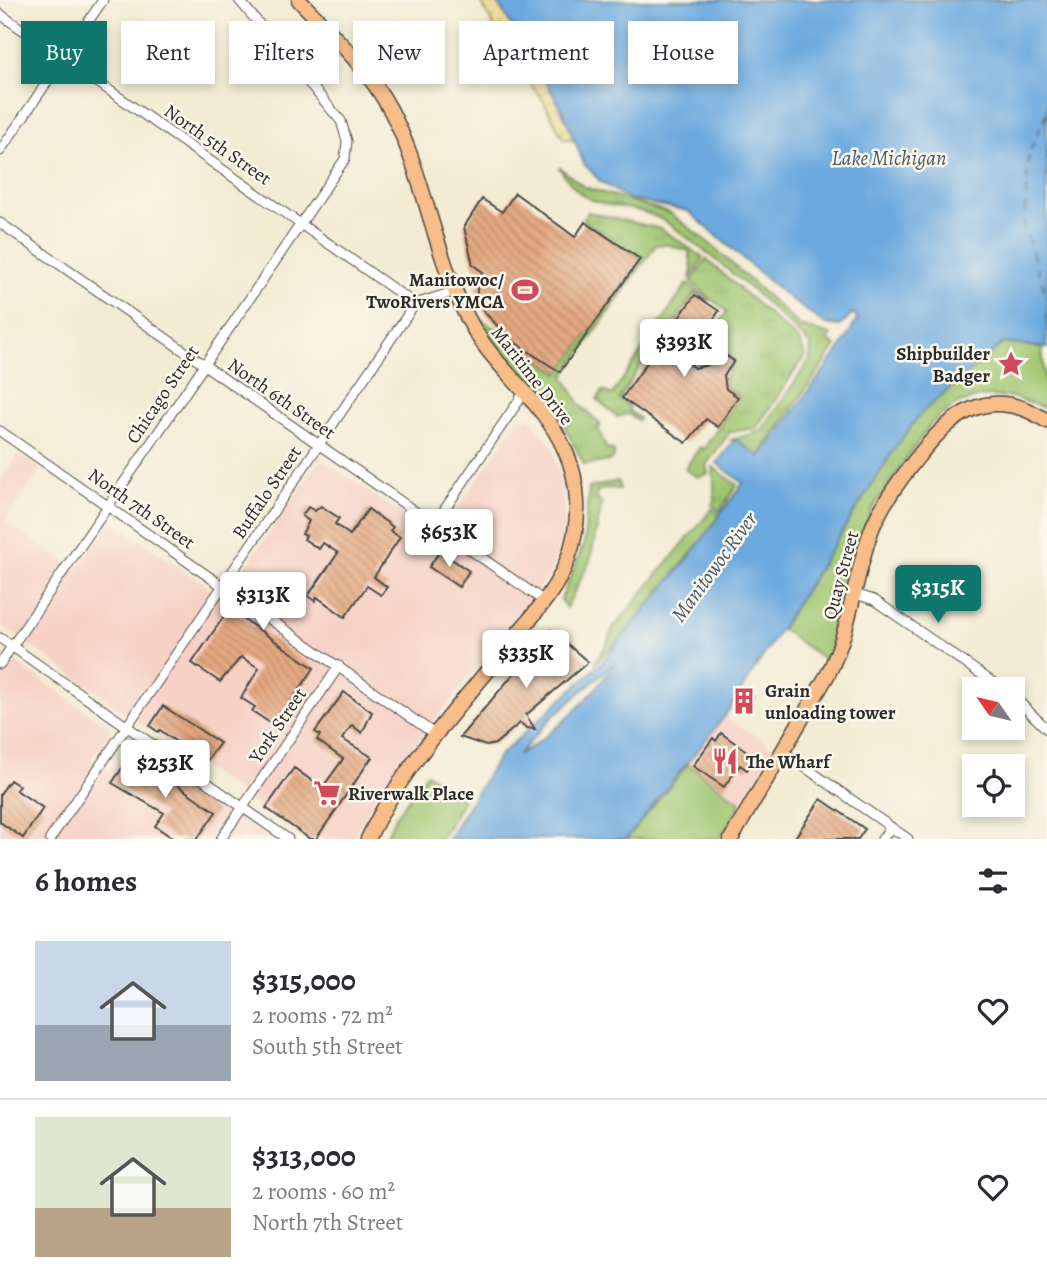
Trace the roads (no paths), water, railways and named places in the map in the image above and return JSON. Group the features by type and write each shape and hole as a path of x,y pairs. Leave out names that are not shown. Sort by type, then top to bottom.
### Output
{"main road":[{"name":"Maritime Drive","path":"299,0 363,68 390,109 456,291 486,349 524,393 565,448 576,494 577,518 571,550 560,576 544,601 393,793 368,839"},
{"name":"Quay Street","path":"731,839 839,654 867,546 882,509 939,430 963,411 990,404 1018,408 1047,421"}],"street":[{"path":"89,21 103,0"},
{"name":"Chicago Street","path":"0,664 341,166 347,141 341,121 239,0"},
{"name":"North 5th Street","path":"0,14 21,29"},
{"path":"0,150 45,84"},
{"name":"North 5th Street","path":"100,84 415,304"},
{"name":"North 6th Street","path":"0,223 544,601"},
{"path":"415,304 456,291"},
{"name":"Buffalo Street","path":"50,839 415,304"},
{"path":"434,525 524,393"},
{"name":"North 7th Street","path":"0,430 436,735"},
{"path":"855,594 874,600 985,677"},
{"path":"0,638 288,839"},
{"name":"York Street","path":"221,839 339,666"},
{"path":"1026,709 1047,729"},
{"path":"783,752 908,839"},
{"path":"882,839 891,827"}],"water":[{"name":"Lake Michigan","path":"496,0 1047,0 1047,348 1003,343 922,412 897,445 725,716 626,839 448,839 499,756 602,662 688,559 743,483 717,463 735,439 760,457 842,346 858,318 853,313 840,326 825,324 790,299 688,211 629,199 601,182 584,164 562,109 547,84 614,84 614,21 509,21","holes":["617,661 585,701 559,725 518,755 551,718"]}],"place":[{"name":"Manitowoc/ TwoRivers YMCA","path":"525,290"},
{"name":"Shipbuilder Badger","path":"1011,364"},
{"name":"Grain unloading tower","path":"744,701"},
{"name":"The Wharf","path":"725,761"},
{"name":"Riverwalk Place","path":"327,793"}],"water label":[{"name":"Manitowoc River","path":"714,567"}]}
